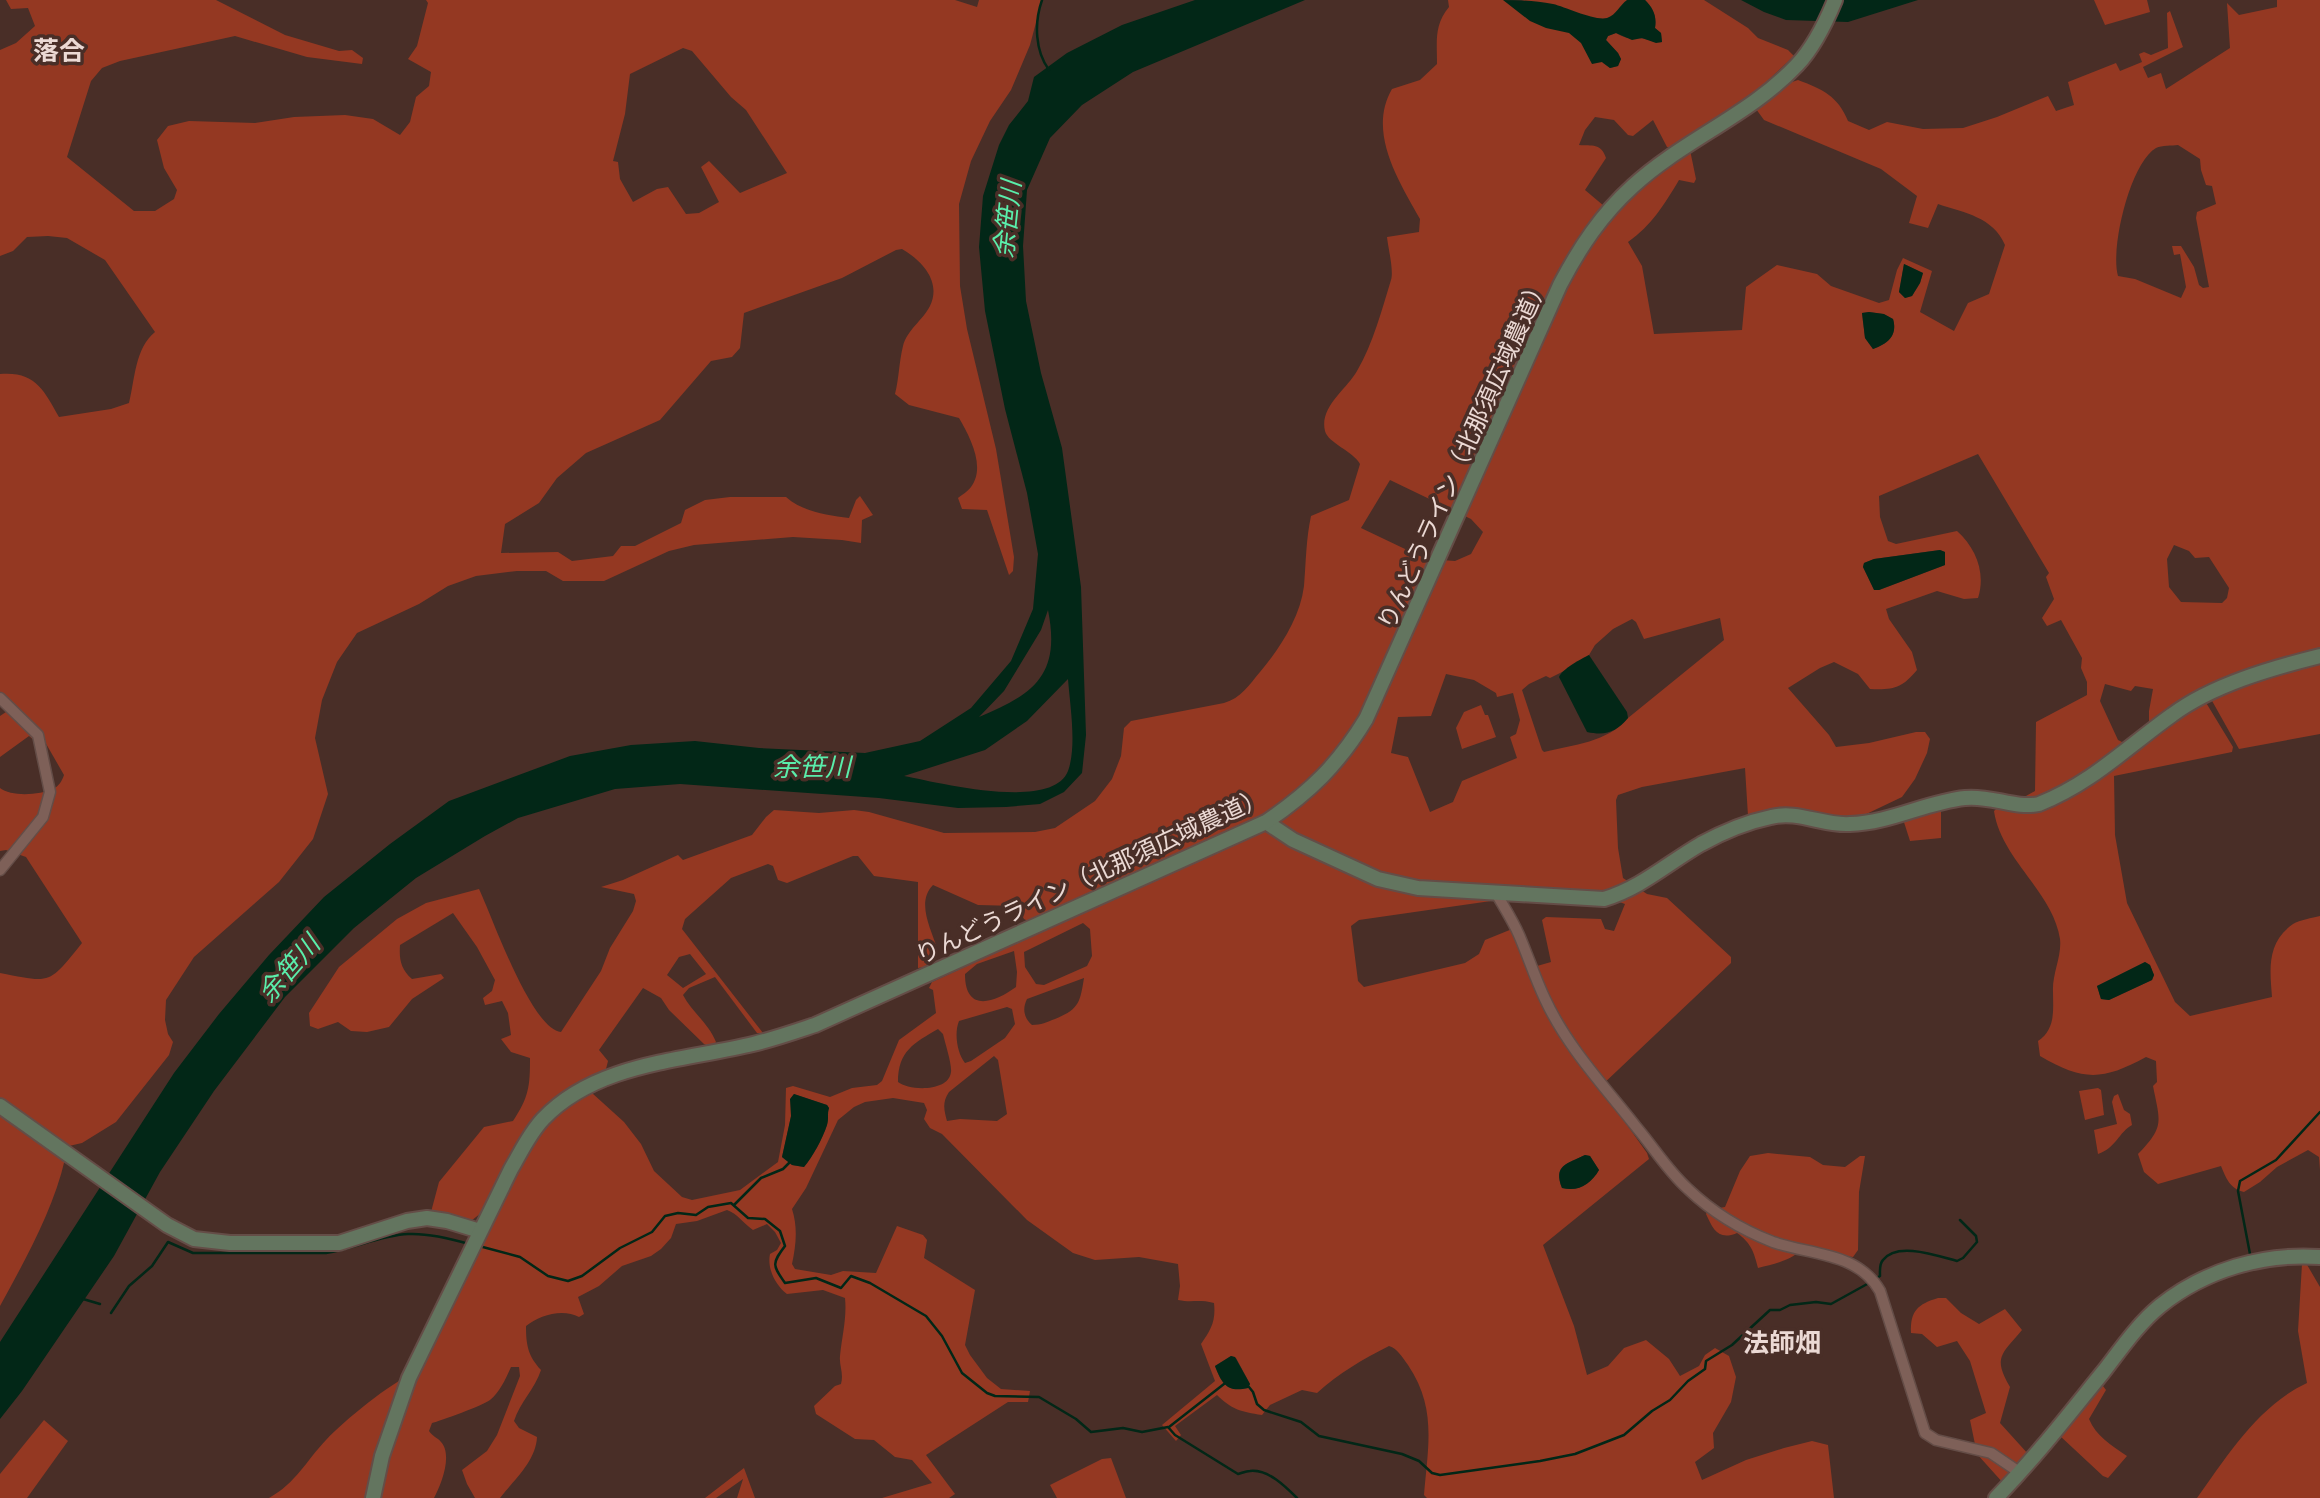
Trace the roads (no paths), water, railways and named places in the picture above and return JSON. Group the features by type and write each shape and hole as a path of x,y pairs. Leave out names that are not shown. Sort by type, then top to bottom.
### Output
{"street":[{"name":"りんどうライン（北那須広域農道）","path":"373,1498 382,1456 409,1378 527,1140 543,1120 561,1104 601,1079 629,1070 755,1044 815,1025 1266,822 1324,777 1351,744 1366,719 1560,285 1588,235 1633,185 1681,149 1763,95 1798,64 1835,0"},
{"path":"1266,822 1293,840 1378,879 1418,888 1604,899 1632,889 1712,839 1773,816 1798,815 1850,825 1964,798 1987,798 2030,806 2039,804 2093,777 2173,714 2190,704 2255,675 2320,656"},
{"path":"0,698 38,735 50,792 43,817 0,870"},
{"path":"1496,893 1518,933 1544,998 1563,1033 1686,1187 1711,1209 1734,1223 1799,1251 1837,1257 1863,1271 1880,1291 1925,1433 1936,1440 1991,1453 2019,1472"},
{"path":"0,1105 167,1225 194,1240 223,1243 339,1243 407,1221 427,1218 480,1231"},
{"path":"1996,1498 2142,1323 2160,1306 2209,1277 2250,1262 2290,1256 2320,1257"}],"water":[{"name":"余笹川","path":"1195,0 1305,0 1133,72 1082,105 1050,138 1027,190 1023,246 1026,301 1041,373 1062,448 1081,587 1086,735 1082,773 1064,792 1040,804 1006,807 958,808 879,798 680,784 615,789 518,818 485,836 416,878 354,928 285,997 214,1091 160,1172 114,1256 0,1419 0,1342 174,1073 269,955 324,897 390,844 449,801 570,756 631,745 695,741 759,748 865,753 920,741 971,708 1011,661 1033,609 1038,554 1027,493 1005,409 985,311 979,247 983,196 999,145 1009,125 1028,101 1034,77 1067,53 1122,25","holes":["1048,610 1050,651 1039,679 1015,700 979,717 1004,691 1041,630","1068,679 1072,726 1071,761 1068,771 1058,783 1040,790 992,791 904,776 985,750 1027,721"]},
{"path":"1503,0 1553,4 1588,16 1607,18 1627,0 1645,0 1654,12 1655,28 1661,33 1662,42 1656,43 1642,38 1632,40 1616,33 1608,36 1606,40 1621,59 1618,66 1610,68 1602,62 1592,64 1581,43 1569,33 1530,21"},
{"path":"1741,0 1918,0 1848,22 1786,20"},
{"path":"1904,264 1923,273 1912,296 1905,298 1899,292"},
{"path":"1862,313 1884,314 1893,319 1894,325 1893,335 1883,345 1873,349 1865,338"},
{"path":"1940,550 1945,552 1945,565 1879,590 1874,590 1863,567 1864,563 1874,559"},
{"path":"1589,655 1627,712 1628,718 1624,723 1605,733 1587,732 1559,677"},
{"path":"2145,962 2150,965 2154,975 2152,980 2109,1000 2101,999 2097,986"},
{"path":"794,1094 829,1108 828,1123 823,1136 804,1167 792,1165 782,1157 791,1116 790,1099"},
{"path":"1585,1155 1590,1156 1599,1170 1596,1175 1579,1188 1562,1188 1559,1174 1563,1166"},
{"path":"1231,1356 1235,1357 1250,1384 1248,1388 1230,1388 1220,1378 1215,1366"}],"waterway":[{"path":"1042,0 1037,36 1041,54 1049,70"},
{"path":"2250,1254 2238,1191 2240,1181 2276,1160 2320,1112"},
{"path":"734,1205 761,1178 783,1169 789,1163"},
{"path":"479,1246 520,1257 548,1276 568,1281 582,1276 620,1248 652,1232 665,1216 678,1213 696,1215 708,1207 731,1203 748,1218 765,1219 780,1231 785,1246 775,1264 785,1283 816,1278 841,1288 851,1276 870,1283 926,1316 942,1336 962,1373 987,1393 995,1396 1039,1397 1076,1419 1091,1432 1123,1428 1142,1432 1168,1427 1175,1435 1238,1474 1250,1471 1263,1473 1276,1479 1297,1498"},
{"path":"1875,1279 1880,1276 1883,1260 1898,1251 1929,1253 1957,1261 1963,1258 1977,1242 1976,1236 1960,1220"},
{"path":"111,1313 129,1286 152,1266 168,1242 193,1253 326,1253 408,1234 439,1236 469,1244"},
{"path":"1249,1387 1257,1404 1264,1410 1301,1422 1319,1436 1402,1454 1419,1461 1432,1473 1440,1475 1540,1461 1575,1454 1624,1435 1652,1411 1670,1400 1688,1381 1705,1369 1706,1361 1732,1345 1770,1310 1816,1302 1831,1304 1869,1283"},
{"path":"83,1299 100,1304"},
{"path":"1169,1427 1224,1384"}],"district":[{"name":"落合","path":"59,48"},
{"name":"法師畑","path":"1782,1340"}]}
